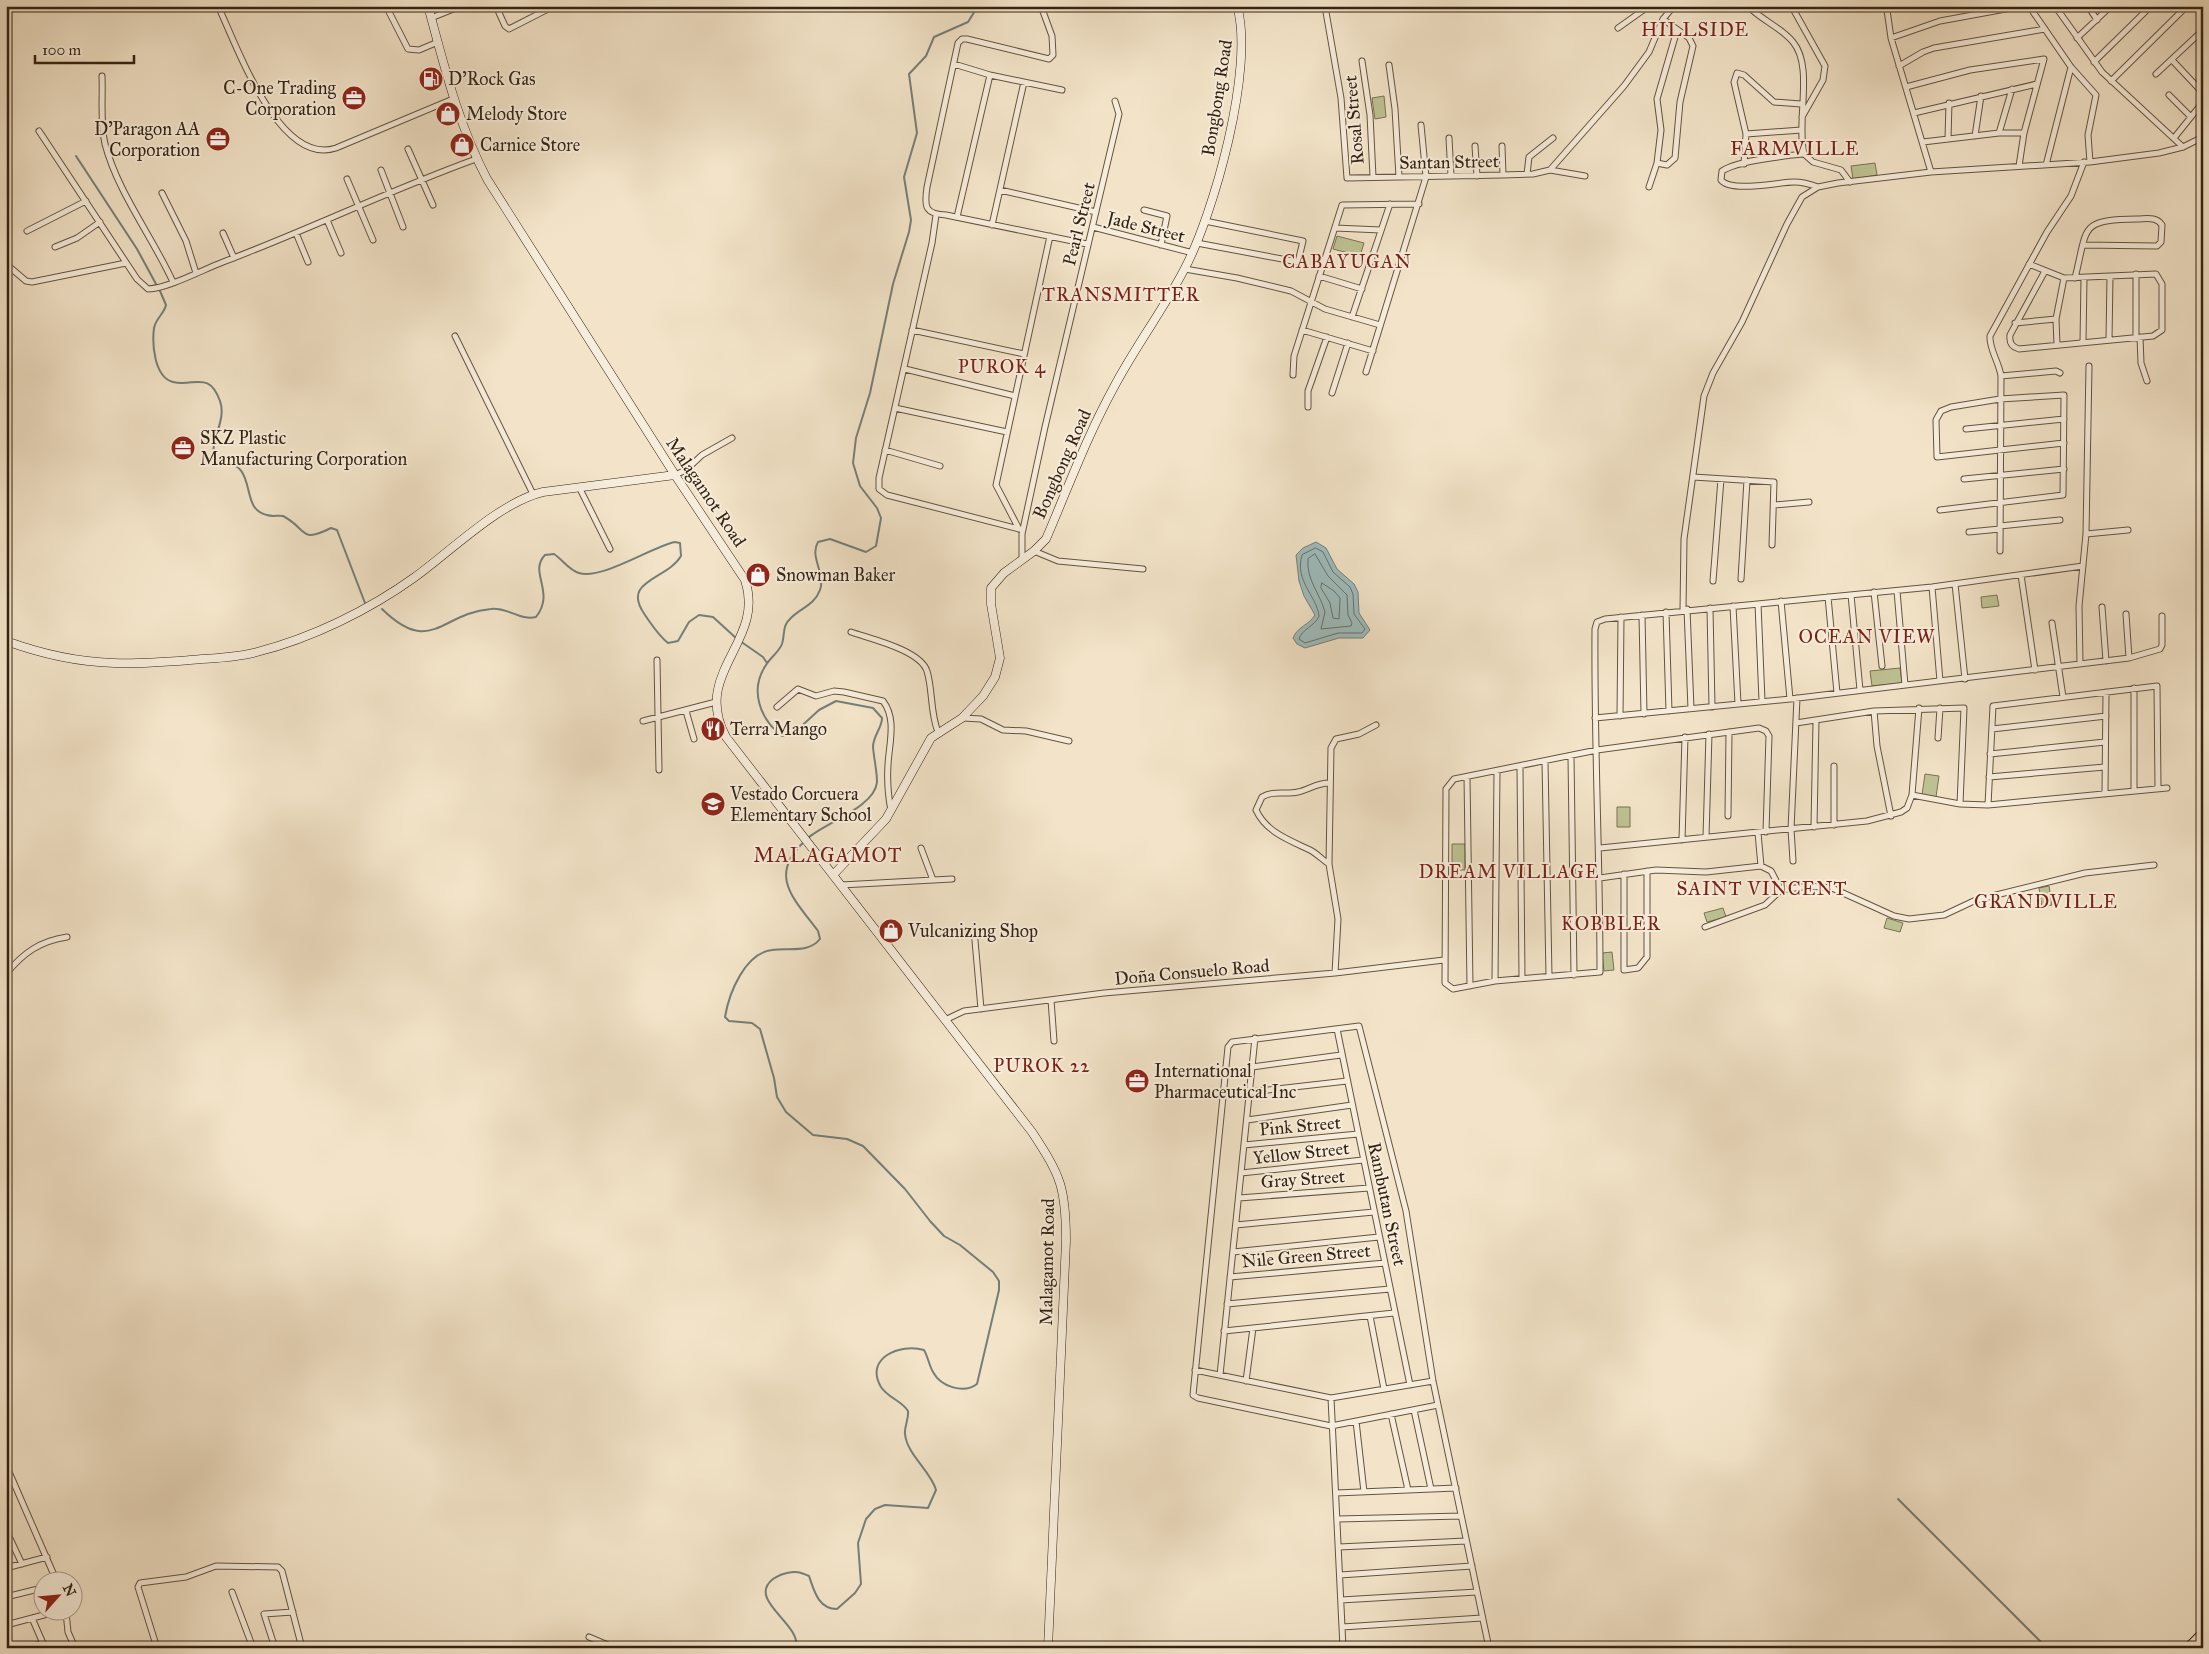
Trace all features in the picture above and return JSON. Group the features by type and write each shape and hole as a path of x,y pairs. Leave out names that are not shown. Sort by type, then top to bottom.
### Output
{"highway":[{"path":"2189,1648 2203,1634"}],"street":[{"path":"218,6 271,114 291,136 311,148 322,151 336,148 453,99"},
{"path":"386,6 398,34 408,49 419,50 438,42"},
{"name":"Malagamot Road","path":"428,6 453,99 476,159 497,196 745,580 750,605 745,628 722,675 716,702 717,718 726,736 1032,1132 1056,1169 1064,1192 1066,1241 1048,1648"},
{"path":"431,18 461,6"},
{"path":"496,6 505,26 509,29 554,6"},
{"path":"1041,6 1052,36 1054,52 1052,58 1040,58 967,39 958,43 925,197 927,208 936,215 957,217 1088,244"},
{"name":"Bongbong Road","path":"833,875 879,828 891,811 925,748 938,732 962,718 983,696 998,667 1000,646 991,604 992,588 1004,573 1034,551 1046,539 1082,451 1114,386 1185,269 1205,221 1222,164 1238,85 1242,32 1237,6"},
{"path":"1618,28 1649,6"},
{"path":"1550,170 1624,86 1649,52 1662,19 1674,6"},
{"path":"1748,6 1785,35 1800,53 1804,66 1801,104 1801,130 1804,154 1813,162 1842,170 1850,182"},
{"path":"1890,6 1886,15 1891,38 1923,142 1930,172"},
{"path":"1891,38 1940,21 2022,6"},
{"path":"2000,551 2001,376 1997,357 1989,342 1990,336 2047,232 2071,196 2087,162 2088,135 2096,95 2071,67 2029,6"},
{"path":"2055,6 2094,62 2111,81 2183,147"},
{"path":"2088,6 2097,20"},
{"path":"2077,38 2111,6"},
{"path":"2094,62 2151,6"},
{"path":"2111,81 2187,6"},
{"path":"1792,7 1825,66 1823,80 1801,118"},
{"name":"Santan Street","path":"1326,12 1341,98 1347,178 1503,175 1527,174 1550,170 1585,176"},
{"path":"1657,163 1667,165 1674,158 1680,102 1693,46 1689,38 1662,19"},
{"path":"1899,66 1934,48 2045,29"},
{"path":"1650,187 1657,163 1661,125 1656,106 1657,99 1677,30"},
{"path":"2156,74 2203,30"},
{"path":"1906,87 1970,70 2044,59 2024,133 2020,166"},
{"path":"2172,60 2203,93"},
{"name":"Rosal Street","path":"1362,61 1370,115 1373,177"},
{"path":"954,64 990,75 1062,90"},
{"path":"1389,65 1395,110 1399,177"},
{"path":"2046,165 2071,67"},
{"path":"1744,164 1746,134 1734,82 1737,74 1744,75 1774,102 1801,104"},
{"path":"957,217 990,75"},
{"path":"102,76 103,132 108,152 131,203 156,245 172,282"},
{"path":"992,225 1024,82"},
{"path":"1914,113 2037,84"},
{"path":"1999,133 2012,89"},
{"path":"2169,95 2191,116"},
{"path":"1974,136 1981,96"},
{"name":"Pearl Street","path":"1022,559 1020,532 1119,114 1115,101"},
{"path":"2174,138 2203,102"},
{"path":"1948,138 1949,104"},
{"path":"1366,372 1426,177 1421,125"},
{"path":"1746,134 1801,130"},
{"path":"39,131 126,263 148,289 172,282 234,258 389,192 476,159"},
{"path":"1923,142 1999,133 2024,133"},
{"path":"1691,709 1685,610 1684,539 1702,408 1708,384 1742,322 1796,205 1809,191 1818,187 1930,172 2087,162 2159,153 2183,147 2203,137"},
{"path":"1449,138 1451,176"},
{"path":"1527,174 1529,157 1553,138"},
{"path":"1475,146 1477,176"},
{"path":"1502,146 1503,175"},
{"path":"408,149 433,205"},
{"path":"1804,154 1744,164 1722,171 1721,180 1723,183 1744,186 1794,182 1818,187"},
{"path":"381,170 403,227"},
{"path":"347,179 373,240"},
{"path":"1000,190 1096,212"},
{"path":"162,193 186,241 196,273"},
{"path":"28,231 86,201"},
{"path":"1352,317 1390,204"},
{"path":"1293,375 1294,356 1342,205 1419,204"},
{"path":"1144,210 1167,216 1161,245"},
{"path":"936,215 932,243 878,482 881,492 1020,532"},
{"path":"2075,278 2083,245 2088,229 2101,221 2155,219 2162,224 2161,242 2157,246 2083,245"},
{"path":"327,220 341,253"},
{"path":"1196,243 1298,262 1303,241 1205,221"},
{"path":"55,247 77,238 100,222"},
{"name":"Jade Street","path":"1093,227 1192,253"},
{"path":"1335,228 1381,230"},
{"path":"223,233 234,258"},
{"path":"296,233 308,262"},
{"path":"1020,532 996,485 1050,236"},
{"path":"6,264 26,281 32,282 126,263"},
{"path":"2029,264 2064,278 2156,274 2162,284 2162,330 2157,335 2019,349 2013,347 2009,339 2015,323 2045,271"},
{"path":"1185,269 1253,281 1291,291 1310,302 1380,325"},
{"path":"2136,274 2138,337 2141,363 2147,381"},
{"path":"1319,276 1362,289"},
{"path":"2109,340 2110,276"},
{"path":"2057,345 2056,319 2064,278"},
{"path":"2084,278 2084,342"},
{"path":"2015,323 2056,319"},
{"path":"912,330 1024,354"},
{"path":"1302,330 1372,350"},
{"path":"455,336 533,494"},
{"path":"1308,407 1308,391 1327,337"},
{"path":"1332,393 1348,343"},
{"path":"2080,664 2079,606 2086,534 2089,366"},
{"path":"904,368 1015,396"},
{"path":"2001,376 2056,371 2060,373"},
{"path":"1940,510 2063,495 2064,469 2064,443 2064,419 2064,394 2000,399 1951,407 1941,411 1936,420 1937,457 2064,443"},
{"path":"895,408 1008,432"},
{"path":"1966,429 2064,419"},
{"path":"6,641 63,655 113,663 228,657 258,652 298,639 367,607 413,578 505,510 533,494 676,475 686,470 702,455 732,438"},
{"path":"885,450 940,466"},
{"path":"1964,480 2064,469"},
{"path":"1694,477 1774,482 1772,545"},
{"path":"1713,581 1721,479"},
{"path":"1740,579 1747,480"},
{"path":"579,487 610,549"},
{"path":"1774,505 1809,502"},
{"path":"1969,532 2060,520"},
{"path":"2086,534 2128,530"},
{"path":"1034,551 1058,561 1143,569"},
{"path":"1766,832 1768,734 1759,728 1596,750 1520,768 1467,776 1450,781 1446,789 1444,960 1446,987 1453,989 1495,981 1600,972 1600,848 1596,750 1594,718 1596,625 1601,620 1685,610 1897,591 2083,566"},
{"path":"2021,574 2034,670"},
{"path":"1955,584 1965,678"},
{"path":"1932,587 1940,681"},
{"path":"1897,591 1905,685"},
{"path":"1874,592 1882,666"},
{"path":"1851,595 1860,690"},
{"path":"1828,597 1837,693"},
{"path":"1781,601 1790,698"},
{"path":"1758,604 1762,701"},
{"path":"1734,606 1738,704"},
{"path":"2102,606 2106,661"},
{"path":"1710,608 1712,707"},
{"path":"1666,612 1669,712"},
{"path":"2126,614 2129,658"},
{"path":"1642,615 1644,714"},
{"path":"1594,718 1797,698 2129,658 2160,649 2162,645 2162,616"},
{"path":"1620,716 1621,617"},
{"path":"2052,623 2063,697"},
{"path":"850,632 913,654 923,663 927,673 931,708 938,732"},
{"path":"658,660 659,770"},
{"path":"1988,805 1993,706 2157,686 2158,788"},
{"path":"2134,688 2134,791"},
{"path":"777,707 787,696 798,689 816,696 834,691 883,701 890,715 891,725 888,784 891,811"},
{"path":"2105,794 2106,692"},
{"path":"1793,861 1791,829 1797,698"},
{"path":"643,721 686,712 716,702"},
{"path":"1600,848 1834,825 1891,816 1907,808 1912,795 1919,708"},
{"path":"1938,738 1940,708"},
{"path":"1796,724 1874,711 1964,708 1960,804"},
{"path":"1874,711 1876,746 1891,816"},
{"path":"686,712 694,739"},
{"path":"1992,729 2106,716"},
{"path":"962,718 981,718 1003,730 1026,731 1069,741"},
{"path":"1814,827 1816,720"},
{"path":"1335,973 1338,919 1328,864 1329,783 1333,743 1336,739 1359,734 1376,725"},
{"path":"1728,816 1729,732"},
{"path":"1706,837 1709,734"},
{"path":"1682,840 1684,737"},
{"path":"1990,754 2105,742"},
{"path":"1571,756 1574,975"},
{"path":"1545,762 1549,976"},
{"path":"1834,766 1834,825"},
{"path":"1989,777 2105,767"},
{"path":"1520,768 1522,978"},
{"path":"1495,981 1498,771"},
{"path":"1467,776 1470,986"},
{"path":"1328,864 1311,850 1294,844 1267,827 1256,810 1262,797 1269,793 1299,792 1319,784 1329,783"},
{"path":"1912,795 1960,804 1988,805 2167,788"},
{"path":"1758,833 1761,866"},
{"path":"921,848 933,880"},
{"path":"1705,927 1765,905 1781,890 1824,886 1894,916 1909,919 1944,915 1976,900 2085,874 2154,864"},
{"path":"1600,878 1647,871 1706,872 1761,866 1771,871 1781,890"},
{"path":"1624,874 1624,970 1638,968 1648,957 1647,871"},
{"path":"841,885 952,879"},
{"path":"974,929 981,1009"},
{"path":"6,974 30,949 48,941 67,937"},
{"name":"Doña Consuelo Road","path":"945,1020 959,1013 1050,1000 1335,973 1444,960"},
{"path":"1050,1000 1054,1041"},
{"path":"1420,1648 1488,1646 1456,1488 1433,1381 1406,1211 1359,1026 1236,1040 1228,1047 1192,1391 1198,1398 1331,1426 1438,1405"},
{"name":"Rambutan Street","path":"1337,1029 1410,1385"},
{"path":"1220,1375 1256,1038"},
{"path":"1252,1066 1341,1055"},
{"path":"1250,1092 1347,1081"},
{"path":"1247,1120 1352,1106"},
{"name":"Pink Street","path":"1244,1145 1358,1134"},
{"name":"Yellow Street","path":"1241,1173 1363,1160"},
{"name":"Gray Street","path":"1238,1198 1369,1188"},
{"path":"1236,1224 1374,1212"},
{"path":"1233,1252 1379,1237"},
{"name":"Nile Green Street","path":"1230,1277 1385,1263"},
{"path":"1227,1304 1390,1290"},
{"path":"1224,1331 1394,1313"},
{"path":"1370,1316 1384,1390"},
{"path":"1246,1381 1253,1328"},
{"path":"1195,1370 1330,1398 1433,1381"},
{"path":"1330,1398 1338,1519 1343,1648"},
{"path":"1414,1410 1431,1489"},
{"path":"1391,1414 1408,1490"},
{"path":"1356,1421 1364,1492"},
{"path":"6,1465 53,1572"},
{"path":"1336,1493 1456,1488"},
{"path":"1338,1519 1461,1516"},
{"path":"6,1530 22,1564"},
{"path":"1339,1548 1466,1541"},
{"path":"6,1568 47,1557"},
{"path":"158,1648 138,1587 139,1584 144,1581 186,1577 216,1566 278,1567 282,1571 302,1648"},
{"path":"1340,1575 1472,1566"},
{"path":"6,1597 32,1590"},
{"path":"232,1592 253,1648"},
{"path":"1341,1600 1477,1592"},
{"path":"275,1648 264,1614 293,1612"},
{"path":"6,1625 32,1618"},
{"path":"1342,1626 1482,1618"},
{"path":"25,1648 44,1645 34,1622"},
{"path":"67,1622 68,1632 75,1648"},
{"path":"589,1637 615,1648"}],"green space":[{"path":"1384,96 1386,117 1375,119 1372,98"},
{"path":"1875,163 1877,175 1853,179 1851,166"},
{"path":"1337,236 1364,243 1360,256 1333,249"},
{"path":"1997,595 1999,606 1982,608 1981,597"},
{"path":"1900,668 1902,683 1872,686 1870,671"},
{"path":"1925,774 1939,776 1936,797 1922,795"},
{"path":"1617,807 1630,807 1630,827 1617,827"},
{"path":"1452,844 1465,844 1465,870 1452,870"},
{"path":"2049,886 2052,905 2042,907 2039,888"},
{"path":"1723,908 1726,917 1707,922 1704,913"},
{"path":"1887,918 1903,923 1900,932 1884,928"},
{"path":"1612,952 1614,970 1604,971 1602,953"}],"water":[{"path":"1316,542 1326,548 1337,569 1354,584 1358,592 1359,613 1370,630 1363,638 1339,638 1305,648 1297,644 1293,638 1297,631 1315,615 1304,596 1299,581 1296,555 1303,548"}],"waterway":[{"path":"808,838 859,807 874,791 877,774 873,743 882,718 873,708 836,701 819,710 794,733 782,736 774,729 763,713 759,704 758,684 766,665 782,644 787,622 814,600 820,590 821,577 815,553 818,542 830,539 866,552 876,546 881,518 877,508 860,486 853,463 856,438 870,393 893,284 911,220 904,177 917,133 909,74 926,56 934,37 968,22 978,6"},
{"path":"76,156 137,249 156,284"},
{"path":"160,291 166,305 154,328 153,342 158,367 162,374 173,382 206,383 216,391 222,409 214,456 218,462 231,464 240,469 253,504 258,511 269,516 283,516 308,535 321,533 331,528 337,530 365,603"},
{"path":"382,609 399,623 413,630 425,631 474,612 491,609 503,610 530,618 536,617 543,599 539,568 545,555 554,554 575,572 589,574 613,568 675,542 680,543 681,556 674,564 648,581 638,594 639,603 645,615 668,643 678,641 689,622 699,615 713,617 736,638"},
{"path":"740,641 763,657 767,663"},
{"path":"796,1648 796,1639 791,1630 770,1604 766,1595 766,1587 773,1579 793,1572 809,1576 815,1593 821,1602 825,1606 837,1609 855,1593 861,1584 858,1543 866,1519 875,1509 885,1505 928,1508 936,1490 907,1442 905,1431 908,1411 881,1387 877,1377 877,1368 887,1355 895,1351 915,1348 924,1350 933,1372 941,1382 959,1389 972,1387 977,1384 999,1290 999,1281 993,1272 960,1245 944,1236 905,1189 863,1146 847,1139 813,1135 786,1112 777,1097 774,1078 760,1029 752,1023 729,1021 725,1017 735,986 746,966 754,958 772,950 810,947 820,939 818,931 793,897 788,887 786,876 788,865 794,853 805,841"},
{"path":"1898,1499 2047,1648"}],"place":[{"name":"D'Rock Gas","path":"431,79"},
{"name":"C-One Trading Corporation","path":"354,98"},
{"name":"Melody Store","path":"448,114"},
{"name":"D'Paragon AA Corporation","path":"218,139"},
{"name":"Carnice Store","path":"462,145"},
{"name":"SKZ Plastic Manufacturing Corporation","path":"183,448"},
{"name":"Snowman Baker","path":"758,575"},
{"name":"Terra Mango","path":"713,729"},
{"name":"Vestado Corcuera Elementary School","path":"713,804"},
{"name":"Vulcanizing Shop","path":"891,931"},
{"name":"International Pharmaceutical Inc","path":"1137,1081"}],"district":[{"name":"HILLSIDE","path":"1695,29"},
{"name":"FARMVILLE","path":"1795,148"},
{"name":"CABAYUGAN","path":"1347,261"},
{"name":"TRANSMITTER","path":"1121,294"},
{"name":"PUROK 4","path":"1002,366"},
{"name":"OCEAN VIEW","path":"1867,636"},
{"name":"MALAGAMOT","path":"828,855"},
{"name":"DREAM VILLAGE","path":"1509,871"},
{"name":"SAINT VINCENT","path":"1762,888"},
{"name":"GRANDVILLE","path":"2046,901"},
{"name":"KOBBLER","path":"1611,923"},
{"name":"PUROK 22","path":"1042,1065"}]}
